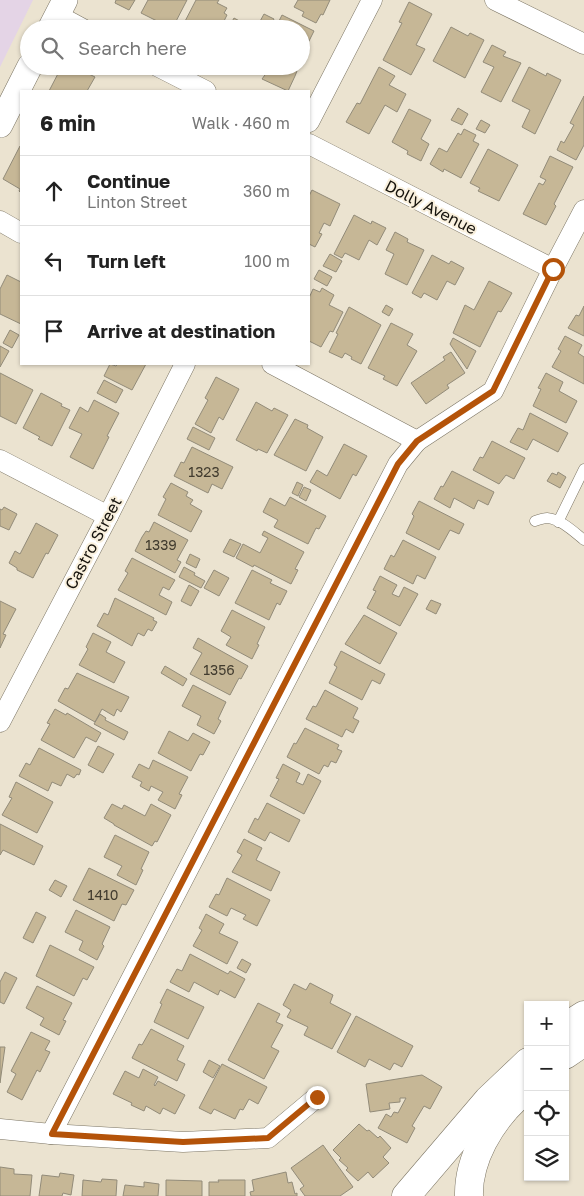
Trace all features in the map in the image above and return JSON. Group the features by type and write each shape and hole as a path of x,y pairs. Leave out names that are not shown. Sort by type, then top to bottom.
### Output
{"highway":[{"path":"569,1024 584,1015"},
{"path":"569,1053 584,1042"},
{"path":"406,1196 488,1100 524,1066"},
{"path":"469,1196 474,1165 482,1145 493,1124 524,1091"}],"street":[{"path":"310,120 372,0"},
{"path":"495,0 584,44"},
{"path":"0,125 25,75"},
{"path":"175,75 204,90"},
{"name":"Dolly Avenue","path":"310,145 553,269"},
{"path":"52,1134 393,472 417,441 493,391 584,210"},
{"path":"0,222 20,232"},
{"name":"Castro Street","path":"0,722 5,701 108,516 184,365"},
{"path":"274,365 417,441"},
{"path":"0,460 108,516"},
{"path":"0,1129 183,1142 268,1138 317,1097"}],"lane":[{"path":"558,522 584,469"},
{"path":"535,521 548,518 566,525 584,540"}],"shaded area":[{"path":"0,0 33,0 23,20 20,20 20,26 0,67"}],"building":[{"path":"116,0 135,0 129,10 115,3"},
{"path":"148,0 187,0 177,20 155,20 141,13"},
{"path":"196,0 219,0 217,3 227,8 224,13 227,15 224,20 186,20"},
{"path":"298,0 330,0 323,15 321,14 316,23 302,16 304,12 294,7"},
{"path":"409,2 432,14 416,45 425,49 411,75 383,60 402,23 399,22"},
{"path":"264,14 274,19 274,20 261,20"},
{"path":"282,15 292,20 280,20"},
{"path":"451,27 468,36 470,33 484,40 465,78 433,61"},
{"path":"310,29 314,31 310,39"},
{"path":"492,45 506,52 503,56 521,63 501,102 481,92 494,67 483,62"},
{"path":"379,67 395,76 389,85 406,94 397,112 385,105 369,134 346,122 357,103 360,104"},
{"path":"529,67 546,76 547,73 561,80 535,134 522,127 530,110 512,101"},
{"path":"57,75 91,75 95,77 88,90 50,90"},
{"path":"265,75 295,75 288,90 262,79"},
{"path":"584,96 584,145 576,160 557,150 561,141 564,143 574,125 570,123"},
{"path":"458,108 468,114 462,125 451,120"},
{"path":"409,109 431,120 421,139 429,144 421,161 407,154 408,151 392,142"},
{"path":"481,120 490,125 485,133 476,129"},
{"path":"464,129 476,135 473,141 479,144 461,178 444,169 443,172 430,164 439,148 447,152 458,133 461,135"},
{"path":"20,146 20,189 3,179"},
{"path":"488,149 518,165 499,201 478,191 480,188 470,183"},
{"path":"550,156 573,167 554,204 556,206 546,225 523,214 539,183 543,185 546,180 540,177"},
{"path":"312,190 340,204 330,226 324,223 319,233 322,234 315,247 310,244 310,194"},
{"path":"354,215 371,224 372,221 386,228 377,245 369,240 359,260 345,253 342,258 334,254"},
{"path":"395,232 408,239 407,242 424,250 407,285 385,274 394,254 386,250"},
{"path":"330,254 342,261 336,272 323,266"},
{"path":"432,255 449,264 451,261 464,268 455,285 447,281 437,300 424,293 421,298 412,293"},
{"path":"319,270 332,277 327,286 314,279"},
{"path":"7,275 20,282 20,324 0,314 0,289"},
{"path":"489,281 512,293 501,312 498,311 480,347 453,333 465,305 474,310"},
{"path":"322,288 334,295 329,305 343,312 333,332 330,331 321,347 310,342 310,296 313,289 320,292"},
{"path":"386,305 393,309 389,316 382,312"},
{"path":"584,306 584,336 568,328 576,315 579,316"},
{"path":"349,307 381,325 361,364 351,359 352,357 345,353 342,358 329,352"},
{"path":"391,323 413,334 407,345 417,351 397,386 383,379 385,376 368,368"},
{"path":"10,330 19,335 12,348 3,343"},
{"path":"565,336 582,345 578,353 584,357 584,384 552,367 561,351 558,349"},
{"path":"453,338 476,351 467,369 450,344"},
{"path":"0,346 9,351 0,367"},
{"path":"451,352 465,373 447,385 449,388 426,404 411,383 445,360 443,357"},
{"path":"110,365 145,365 132,390 104,376"},
{"path":"0,373 33,390 16,424 0,416"},
{"path":"546,373 563,382 559,391 577,401 566,423 533,406 541,389 538,388"},
{"path":"216,377 239,389 223,420 219,417 211,433 195,424 208,400 205,398"},
{"path":"104,380 123,390 116,403 97,393"},
{"path":"41,393 70,410 52,446 23,428"},
{"path":"94,400 119,413 93,469 70,457 82,434 69,428 80,407 88,412"},
{"path":"256,402 272,411 274,408 288,415 267,453 258,449 257,451 236,440"},
{"path":"530,413 568,433 558,452 533,439 527,450 510,442 518,428 523,430"},
{"path":"295,419 308,425 307,428 323,437 306,471 274,455"},
{"path":"193,427 215,438 209,450 187,439"},
{"path":"492,441 525,458 514,479 506,475 499,484 473,470 480,457 483,458"},
{"path":"344,444 367,456 356,476 353,474 340,499 310,482 317,470 327,476"},
{"path":"192,447 233,467 222,489 212,484 208,493 174,476 181,462 184,463"},
{"path":"452,471 494,492 488,505 478,500 474,509 454,498 450,508 434,499"},
{"path":"558,472 566,477 560,488 547,481 552,473 557,475"},
{"path":"297,482 303,485 298,496 292,493"},
{"path":"171,483 188,492 186,496 193,500 190,504 202,511 191,532 158,515 166,499 163,497"},
{"path":"304,487 311,490 306,501 299,497"},
{"path":"290,497 326,516 319,529 316,528 308,544 274,527 278,520 263,512 270,498 285,506"},
{"path":"419,501 464,524 459,534 450,530 439,550 406,533 414,516 412,514"},
{"path":"4,507 17,514 9,530 0,526 0,509 2,510"},
{"path":"154,522 188,540 177,560 181,562 175,573 135,551 142,537 146,531 149,532"},
{"path":"36,523 58,535 33,578 17,570 17,568 9,563 15,551 20,554"},
{"path":"264,531 304,552 295,569 298,570 291,584 236,558 243,544 260,553 268,538 262,535"},
{"path":"230,539 241,544 234,557 223,552"},
{"path":"403,540 436,557 425,579 417,575 413,584 384,569 391,555 394,557"},
{"path":"190,554 200,559 196,568 186,563"},
{"path":"132,558 175,580 169,590 163,587 159,595 172,602 166,615 118,590 128,573 125,571"},
{"path":"184,567 205,581 201,588 179,577"},
{"path":"214,570 229,578 219,596 204,588"},
{"path":"252,570 272,580 270,583 287,591 280,605 277,603 269,620 235,603"},
{"path":"380,576 397,585 392,594 399,597 404,587 418,594 400,626 367,608 376,591 373,590"},
{"path":"189,585 199,591 191,606 181,601"},
{"path":"115,598 154,618 153,620 157,622 152,631 148,629 144,636 138,633 132,646 97,626 104,613 108,615"},
{"path":"431,600 441,604 436,614 426,609"},
{"path":"0,601 16,609 3,634 6,635 0,648"},
{"path":"232,610 265,627 252,659 226,645 231,637 221,631"},
{"path":"364,615 397,633 380,664 345,644"},
{"path":"93,633 111,642 106,652 125,662 114,683 79,665 88,649 86,647"},
{"path":"198,638 248,666 230,695 190,674 202,653 193,648"},
{"path":"341,651 385,674 380,684 372,680 362,700 329,683 337,667 334,665"},
{"path":"165,666 187,679 183,686 161,673"},
{"path":"77,673 129,697 121,712 117,709 114,716 102,709 95,722 58,701 65,688 68,689"},
{"path":"193,685 226,702 218,719 221,721 214,734 197,725 201,716 182,706"},
{"path":"325,690 358,708 353,718 359,721 353,733 346,729 342,737 306,719 313,706 316,707"},
{"path":"55,709 66,715 67,713 101,733 96,742 86,737 74,758 41,740 50,724 47,723"},
{"path":"100,714 106,718 105,720 128,732 124,740 94,724"},
{"path":"305,728 339,745 337,749 342,751 336,763 331,761 328,767 324,765 319,774 287,757"},
{"path":"169,731 188,741 193,733 210,742 203,755 200,754 191,771 158,753"},
{"path":"98,746 114,754 103,773 88,765"},
{"path":"39,748 81,770 79,775 77,774 74,778 67,774 61,786 52,782 48,791 19,776 26,763 30,765"},
{"path":"153,760 188,777 179,794 182,795 175,809 158,800 163,792 151,786 149,791 140,786 142,782 132,777 139,764 149,769"},
{"path":"283,764 300,773 296,782 303,785 308,774 321,781 304,814 270,796 279,779 276,778"},
{"path":"16,782 53,802 37,833 2,815 12,798 9,797"},
{"path":"267,803 300,820 289,842 270,832 265,841 248,832 255,818 258,820"},
{"path":"112,804 122,809 124,805 145,816 151,804 171,815 157,842 155,841 152,846 104,818"},
{"path":"0,824 43,846 34,865 3,850 0,855"},
{"path":"115,835 149,852 136,885 117,875 122,866 104,857"},
{"path":"244,839 262,848 256,860 280,872 271,891 232,872 242,855 237,852"},
{"path":"89,868 134,890 126,905 122,904 114,921 73,900"},
{"path":"227,878 270,900 257,926 243,919 246,915 231,908 227,916 209,907 216,894 219,895"},
{"path":"55,880 67,886 61,897 49,890"},
{"path":"76,910 110,927 97,960 79,950 83,941 65,932"},
{"path":"36,912 46,917 33,943 23,938"},
{"path":"206,914 224,924 219,933 238,942 227,964 193,946 202,930 199,928"},
{"path":"50,945 94,967 87,980 83,978 74,996 36,976"},
{"path":"190,954 228,974 230,971 245,979 235,998 220,990 218,995 194,982 189,992 170,982 177,969 182,971"},
{"path":"242,959 251,964 246,973 237,968"},
{"path":"5,972 17,978 4,1004 0,1002 0,982"},
{"path":"310,983 333,995 330,1003 351,1014 332,1049 304,1035 308,1027 287,1017 291,1010 283,1005 294,984 306,990"},
{"path":"37,986 72,1003 63,1020 66,1021 59,1035 40,1025 44,1018 26,1008"},
{"path":"167,989 204,1007 188,1039 154,1022"},
{"path":"258,1003 280,1014 276,1022 283,1025 271,1047 279,1051 264,1079 228,1060"},
{"path":"356,1016 413,1046 402,1067 394,1063 390,1070 369,1059 365,1067 337,1052"},
{"path":"151,1029 184,1046 177,1060 185,1064 177,1081 132,1058 139,1044 142,1045"},
{"path":"31,1032 50,1041 45,1050 50,1052 40,1072 37,1070 22,1100 7,1092 16,1074 11,1071"},
{"path":"0,1047 5,1047 0,1083"},
{"path":"209,1060 220,1066 213,1078 203,1072"},
{"path":"222,1064 267,1087 258,1104 249,1099 243,1110 240,1109 235,1119 214,1109 211,1114 199,1108"},
{"path":"143,1069 158,1077 155,1086 158,1081 185,1095 175,1114 163,1108 160,1114 146,1106 144,1111 113,1094 125,1071 139,1078"},
{"path":"422,1075 442,1087 430,1109 424,1106 412,1126 415,1128 407,1143 378,1128 386,1114 391,1117 394,1112 398,1113 406,1098 400,1098 400,1102 389,1103 390,1109 370,1112 366,1084"},
{"path":"359,1124 378,1138 380,1136 391,1148 383,1157 389,1163 373,1178 368,1172 358,1181 346,1170 348,1168 339,1160 341,1158 333,1150"},
{"path":"323,1145 353,1187 340,1196 305,1196 300,1189 304,1186 291,1168"},
{"path":"0,1167 14,1169 14,1174 32,1175 30,1196 0,1196"},
{"path":"286,1172 288,1183 292,1182 297,1196 251,1196 250,1192 254,1191 252,1180"},
{"path":"60,1173 74,1175 71,1195 63,1193 62,1196 39,1196 42,1175 59,1177"},
{"path":"102,1179 117,1180 116,1196 82,1196 83,1180 101,1182"},
{"path":"166,1180 202,1181 202,1196 166,1196"},
{"path":"218,1180 245,1180 245,1196 209,1196 209,1182 219,1182"},
{"path":"144,1182 159,1184 158,1196 123,1196 125,1185 144,1187"}],"route":[{"path":"317,1097 268,1138 183,1142 52,1134 398,464 417,441 493,391 553,269"}]}
